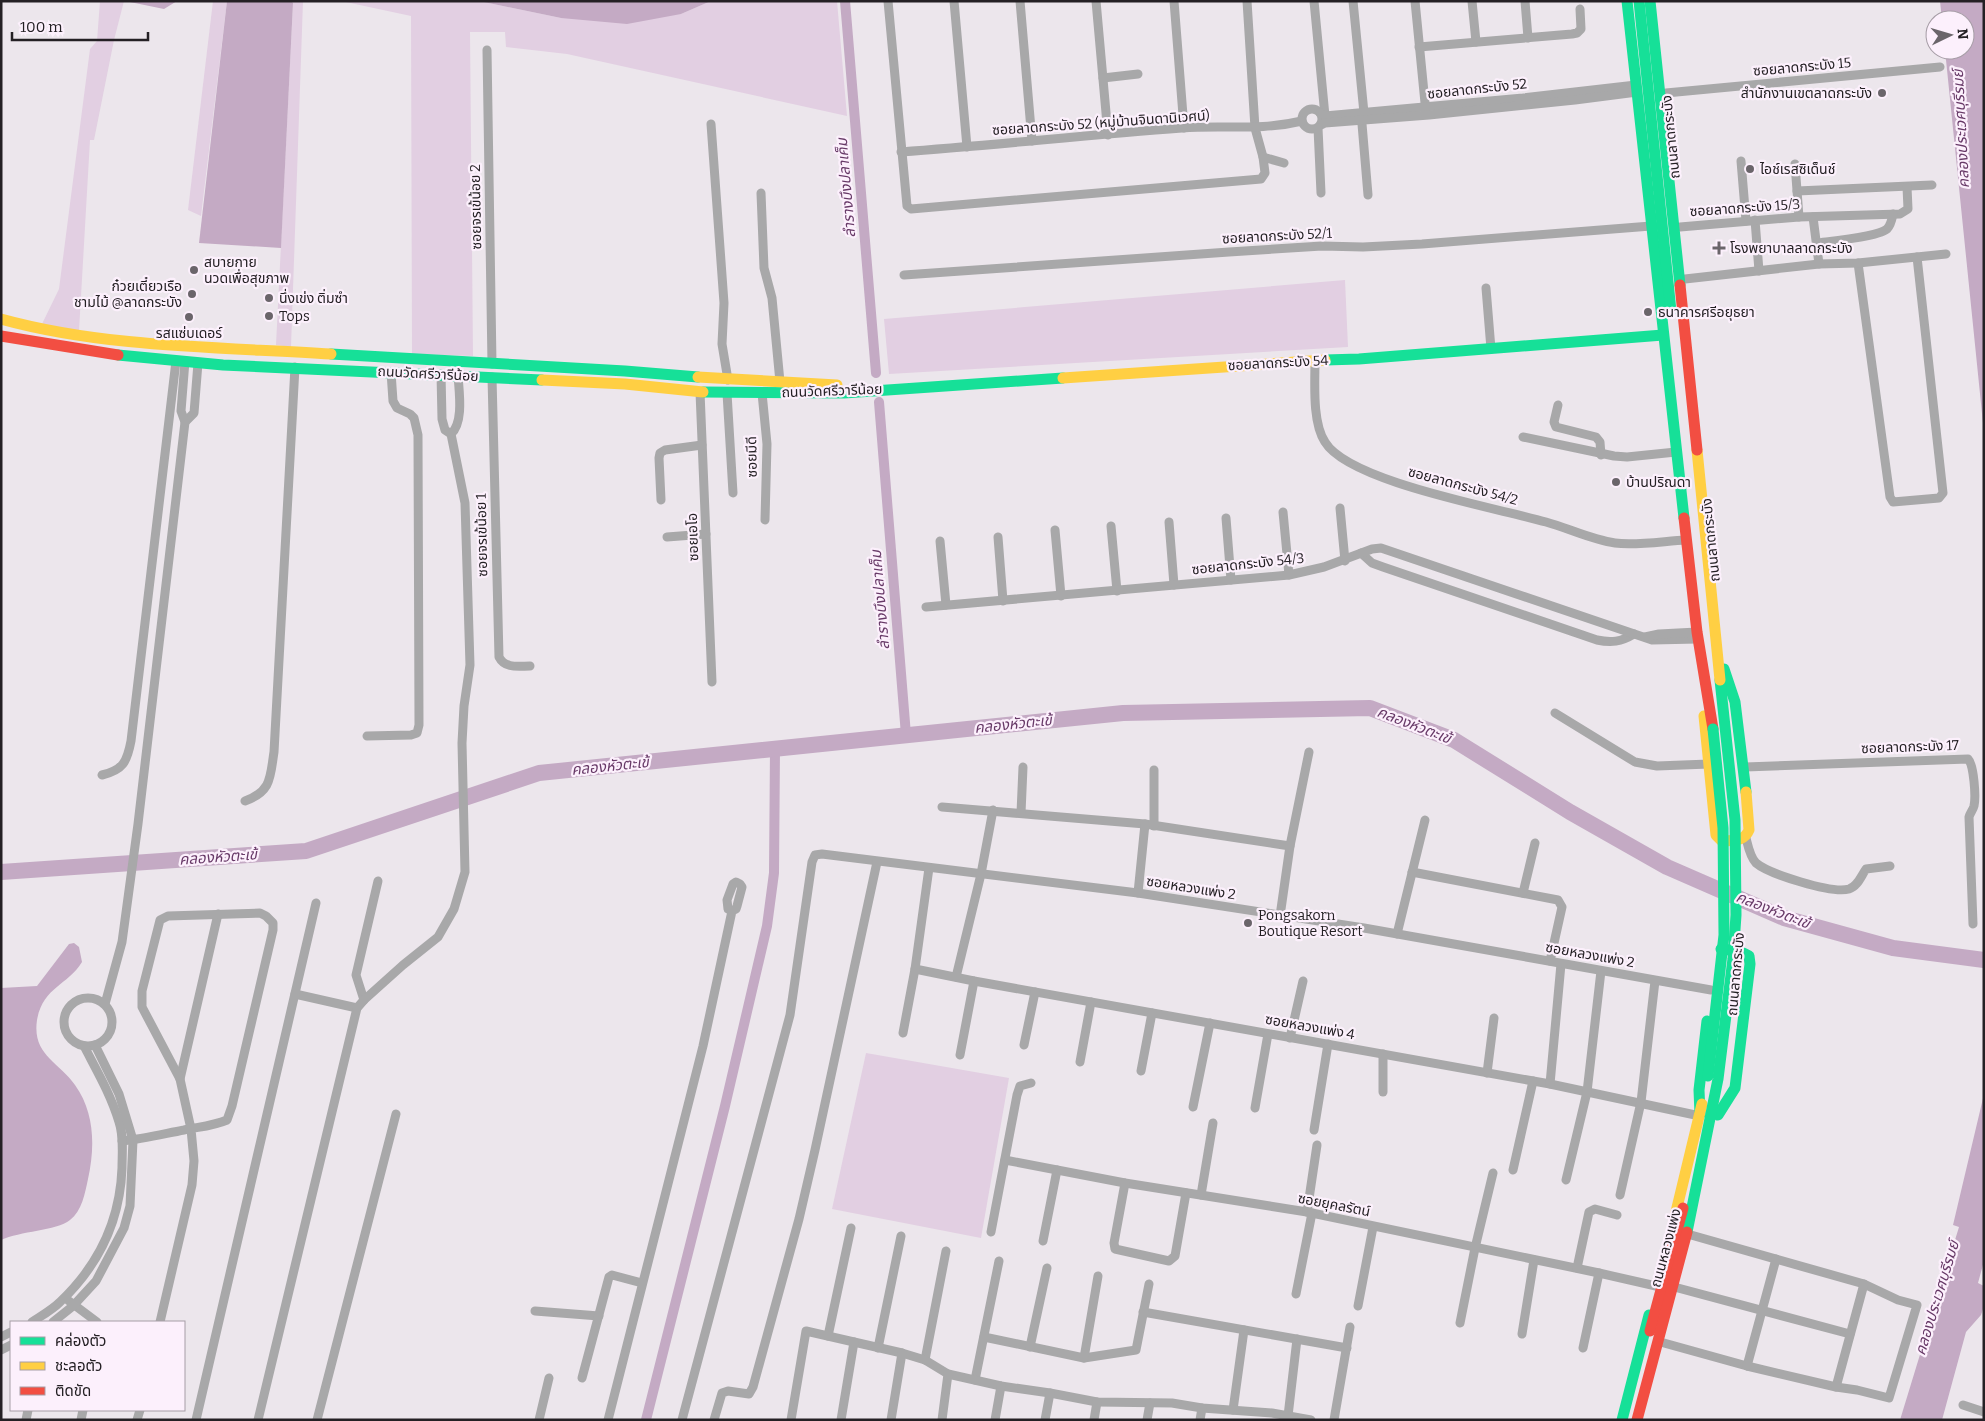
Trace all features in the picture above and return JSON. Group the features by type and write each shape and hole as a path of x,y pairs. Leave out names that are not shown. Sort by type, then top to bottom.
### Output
{"main road":[{"name":"ถนนลาดกระบัง","path":"1628,1 1686,540 1698,636 1713,729 1723,828 1724,935 1708,1076"},
{"path":"1627,1420 1698,1151 1714,1073 1724,1002 1730,885 1727,806 1695,546 1639,1"},
{"path":"1637,1420 1687,1234 1716,1089 1733,959 1736,915 1735,820 1650,1"},
{"name":"ถนนลาดกระบัง","path":"1657,1 1740,828 1740,936 1736,986 1723,1080"},
{"name":"ถนนวัดศรีวารีน้อย","path":"1,319 34,328 110,340 186,346 641,372 728,380 892,388"},
{"name":"ซอยลาดกระบัง 54","path":"892,388 1315,360 1359,359 1690,333"},
{"name":"ถนนวัดศรีวารีน้อย","path":"1,336 90,352 198,363 441,374 631,385 700,392 844,393 892,388"},
{"path":"181,361 186,346"},
{"path":"198,363 200,347"},
{"path":"492,364 492,378"},
{"path":"1703,670 1701,687 1716,835 1722,841 1742,840 1746,838 1749,830 1745,767 1735,694 1724,669"},
{"path":"1700,1115 1700,1075 1716,952 1723,948 1739,951 1749,956 1735,1088 1718,1115"},
{"name":"ถนนหลวงแพ่ง","path":"1622,1420 1685,1180 1708,1076"},
{"name":"ถนนหลวงแพ่ง","path":"1645,1420 1691,1235 1718,1115 1723,1080"}],"street":[{"path":"888,1 901,152 907,206 911,210 1261,178 1264,173 1263,157 1255,128 1247,1"},
{"path":"954,1 967,147"},
{"path":"1020,1 1032,140"},
{"path":"1096,1 1108,135"},
{"path":"1174,1 1184,128"},
{"path":"1302,121 1307,128 1311,129 1323,122 1314,1"},
{"path":"1353,1 1368,195"},
{"path":"1415,1 1427,111"},
{"path":"1472,1 1476,42"},
{"path":"1525,1 1528,38"},
{"path":"1419,47 1577,33 1582,26 1580,8"},
{"name":"ซอยจรเข้น้อย 2","path":"487,50 492,364"},
{"name":"ซอยลาดกระบัง 15","path":"1666,93 1940,68"},
{"path":"1103,78 1138,74"},
{"name":"ซอยลาดกระบัง 52","path":"1319,126 1325,123 1363,117 1575,100 1636,88"},
{"name":"ซอยลาดกระบัง 52","path":"1302,121 1302,117 1308,110 1313,109 1323,115 1363,117"},
{"name":"ซอยลาดกระบัง 52 (หมู่บ้านจินดานิเวศน์)","path":"901,152 1184,128 1255,128 1280,126 1302,121"},
{"path":"711,124 724,303 722,344 728,380"},
{"path":"1319,126 1321,194"},
{"path":"1263,157 1284,163"},
{"path":"1741,162 1759,271"},
{"path":"1795,164 1799,217"},
{"path":"1797,191 1932,185"},
{"path":"1817,242 1858,237 1885,230 1891,222 1893,214 1907,211 1907,187"},
{"path":"761,193 764,268 772,298 780,382"},
{"name":"ซอยลาดกระบัง 15/3","path":"1680,226 1799,217 1893,214"},
{"name":"ซอยลาดกระบัง 15/3","path":"1813,218 1819,264"},
{"name":"ซอยลาดกระบัง 52/1","path":"904,275 1322,246 1363,247 1422,244 1651,226"},
{"path":"1685,279 1819,264 1858,263 1946,254"},
{"path":"1858,263 1890,498 1893,502 1939,498 1943,492 1917,257"},
{"path":"1486,288 1491,349"},
{"name":"ซอยลาดกระบัง 54/2","path":"1315,360 1317,415 1324,441 1341,457 1370,473 1400,484 1546,522 1620,544 1686,540"},
{"path":"104,1004 122,942 138,824 185,422 181,411 181,361"},
{"path":"102,776 115,772 122,766 128,755 131,741 181,361"},
{"path":"185,422 194,414 198,363"},
{"path":"245,801 256,797 264,791 270,778 274,752 296,367"},
{"path":"367,736 411,735 417,733 420,724 418,434 414,418 397,408 393,400 391,372"},
{"path":"258,1420 357,1008 438,938 454,908 464,872 462,743 464,706 470,665 465,503 451,434 445,430 442,419 441,374"},
{"path":"451,434 456,429 458,418 458,375"},
{"name":"ซอยจรเข้น้อย 1","path":"492,378 499,657 504,664 509,666 530,666"},
{"name":"ซอยเอโอ","path":"700,392 712,682"},
{"path":"727,392 733,493"},
{"name":"ซอยมีดี","path":"762,393 767,444 765,520"},
{"path":"1558,405 1554,422 1556,427 1596,437 1600,442 1601,455"},
{"path":"1523,437 1601,455 1627,458 1676,452"},
{"path":"660,500 660,452 702,445"},
{"path":"1340,508 1345,561"},
{"path":"1283,512 1289,575"},
{"path":"1226,518 1231,580"},
{"path":"1169,522 1174,585"},
{"path":"1111,526 1117,591"},
{"path":"1055,530 1061,596"},
{"path":"667,537 706,534"},
{"path":"998,537 1004,601"},
{"path":"940,541 946,605"},
{"name":"ซอยลาดกระบัง 54/3","path":"926,607 1289,575 1309,572 1345,561 1372,549 1386,549 1659,641 1698,636"},
{"path":"1361,553 1372,563 1383,568 1597,640 1608,643 1618,642 1634,634"},
{"path":"1555,712 1635,762 1657,766 1709,764"},
{"path":"1280,916 1290,846 1309,752"},
{"name":"ซอยลาดกระบัง 17","path":"1745,767 1968,759 1972,765 1974,798 1974,806 1969,817 1973,924"},
{"path":"1021,813 1023,767"},
{"path":"1138,894 1149,825 1154,770"},
{"path":"942,807 1149,825 1290,846"},
{"path":"956,977 981,874 993,810"},
{"path":"1397,934 1424,820"},
{"path":"1746,838 1755,862 1766,869 1810,885 1828,889 1851,888 1866,869 1890,866"},
{"path":"1523,893 1535,842"},
{"name":"ซอยหลวงแพ่ง 2","path":"682,1420 790,1015 813,858 815,855 822,854 1138,894 1397,934 1711,990"},
{"path":"714,1420 722,1393 728,1390 749,1394 753,1387 799,1218 877,862"},
{"path":"903,1033 915,969 929,868"},
{"path":"1412,872 1554,899 1561,904 1550,962"},
{"path":"364,1000 356,975 378,881"},
{"path":"196,1420 316,903"},
{"path":"608,1420 703,1046 732,911"},
{"path":"122,1140 133,1140 191,1129 219,1124 226,1120 232,1106 273,930 273,923 266,916 260,913 218,914 163,917 160,920 142,991 142,1007 180,1079 191,1129 194,1161 192,1185 160,1321"},
{"path":"180,1079 218,914"},
{"path":"1550,1084 1561,964"},
{"name":"ซอยหลวงแพ่ง 4","path":"915,969 974,982 1550,1084 1700,1115"},
{"path":"1566,1180 1587,1092 1601,971"},
{"path":"1290,1038 1303,980"},
{"path":"1620,1195 1641,1102 1655,981"},
{"path":"960,1055 974,982"},
{"path":"1024,1045 1035,992"},
{"path":"295,994 357,1008"},
{"path":"90,998 104,1004 110,1011 112,1027 109,1035 103,1042 84,1046 70,1038 64,1023 65,1015 69,1008 82,999 90,998"},
{"path":"1080,1062 1091,1002"},
{"path":"1140,1071 1152,1012"},
{"path":"1487,1073 1494,1018"},
{"path":"1193,1107 1210,1023"},
{"path":"1255,1108 1268,1034"},
{"path":"1314,1130 1328,1044"},
{"path":"54,1321 73,1306 96,1281 124,1228 130,1206 133,1140 119,1094 95,1045"},
{"path":"33,1321 59,1303 86,1273 101,1252 114,1222 121,1181 122,1140 120,1124 107,1090 84,1046"},
{"path":"1383,1054 1383,1092"},
{"path":"1513,1170 1533,1081"},
{"path":"991,1232 1018,1089 1023,1084 1031,1083"},
{"path":"317,1420 396,1114"},
{"path":"1201,1195 1213,1124"},
{"path":"1296,1294 1309,1213 1316,1145"},
{"name":"ซอยยุคลรัตน์","path":"1005,1160 1125,1183 1309,1213 1656,1286"},
{"path":"1043,1241 1057,1170"},
{"path":"1460,1323 1493,1173"},
{"path":"1125,1183 1114,1248 1169,1260 1175,1256 1186,1193"},
{"path":"1577,1268 1589,1212 1595,1209 1616,1215"},
{"path":"1358,1306 1373,1227"},
{"path":"828,1336 851,1228"},
{"path":"1664,1343 1747,1366 1889,1398 1917,1304 1898,1300 1864,1284 1691,1235"},
{"path":"878,1348 901,1236"},
{"path":"924,1360 946,1251"},
{"path":"1747,1366 1776,1259"},
{"path":"1522,1334 1534,1260"},
{"path":"975,1380 999,1261"},
{"path":"1030,1347 1047,1268"},
{"path":"1583,1348 1599,1273"},
{"path":"582,1378 610,1275 642,1283"},
{"path":"1084,1358 1098,1276"},
{"path":"984,1337 1084,1358 1136,1350 1149,1284"},
{"path":"1836,1387 1864,1284"},
{"path":"1678,1288 1850,1334"},
{"path":"65,1297 73,1306 96,1321"},
{"path":"535,1311 599,1316"},
{"path":"1144,1312 1347,1348"},
{"path":"1334,1420 1350,1327"},
{"path":"1234,1410 1244,1330"},
{"path":"791,1420 806,1331 902,1353 924,1360 948,1374 1001,1386 1097,1402 1172,1403 1202,1408 1234,1410 1255,1416 1288,1416 1311,1420"},
{"path":"1288,1416 1297,1339"},
{"path":"841,1420 854,1342"},
{"path":"891,1420 902,1353"},
{"path":"942,1420 948,1374"},
{"path":"539,1420 549,1378"},
{"path":"995,1420 1001,1386"},
{"path":"1045,1420 1050,1393"},
{"path":"1094,1420 1097,1402"},
{"path":"1147,1420 1150,1403"},
{"path":"1963,1405 1984,1412"},
{"path":"1200,1420 1202,1408"}],"shaded area":[{"path":"100,1 124,1 114,40 94,140 90,140 79,331 42,324 59,289 90,49 97,41"},
{"path":"213,1 227,1 201,216 188,210"},
{"path":"291,1 303,1 291,347 276,345 293,4"},
{"path":"341,1 479,1 561,18 681,14 711,1 837,1 847,116 567,54 506,47 505,32 470,32 473,356 412,354 411,16"},
{"path":"1345,280 1348,347 889,374 884,319"},
{"path":"866,1053 1009,1078 981,1238 832,1209"}],"water":[{"path":"125,1 177,1 164,9"},
{"path":"227,1 291,1 293,3 281,248 199,243"},
{"path":"479,1 711,1 681,14 627,24 561,18"},
{"name":"คลองประเวศบุรีรมย์","path":"1940,1 1984,1 1984,433 1946,60 1975,60 1975,10 1941,10"},
{"path":"74,943 79,947 82,962 44,1000 37,1020 36,1032 42,1050 75,1085 82,1096 90,1119 92,1155 86,1190 77,1212 64,1224 1,1240 1,988 37,986 69,944"},
{"path":"1984,1094 1984,1261 1978,1283 1984,1286 1984,1306 1981,1315 1966,1332 1942,1420 1900,1420 1959,1227 1953,1225"}],"waterway":[{"name":"ลำรางบึงปลาเค็ม","path":"845,1 876,373"},
{"name":"ลำรางบึงปลาเค็ม","path":"879,402 906,735"},
{"name":"คลองหัวตะเข้","path":"1,872 306,851 539,773 1123,713 1370,708 1454,740 1570,812 1667,867 1784,918 1893,948 1984,960"},
{"path":"646,1420 725,1106 767,926 774,873 775,749"}],"traffic: fast":[{"path":"1627,1 1684,518"},
{"path":"1639,1 1671,311"},
{"path":"1650,1 1680,285"},
{"path":"1325,360 1359,359 1663,335"},
{"path":"331,354 698,377"},
{"path":"118,355 223,365 542,380"},
{"path":"703,392 844,393 1063,378"},
{"path":"1724,669 1735,702 1746,792"},
{"path":"1687,1232 1718,1079 1733,959 1736,915 1735,820 1720,680"},
{"path":"1708,1076 1724,935 1723,828 1713,729"},
{"path":"1718,1115 1735,1088 1750,964 1749,956 1739,951 1721,949"},
{"path":"1700,1114 1699,1090 1707,1021"},
{"path":"1622,1420 1649,1315"}],"traffic: slow":[{"path":"1,319 41,329 123,341 331,354"},
{"path":"1063,378 1325,360"},
{"path":"698,377 837,385"},
{"path":"542,380 625,384 703,392"},
{"path":"1697,450 1720,680"},
{"path":"1704,716 1716,835 1722,841 1744,837 1749,830 1746,792"},
{"path":"1674,1220 1702,1104"}],"traffic: jam":[{"path":"1680,285 1697,450"},
{"path":"1,336 118,355"},
{"path":"1684,518 1697,632 1713,729"},
{"path":"1650,1331 1683,1208"},
{"path":"1637,1420 1687,1232"}],"place":[{"name":"สำนักงานเขตลาดกระบัง","path":"1882,93"},
{"name":"ไอช์เรสซิเด็นช์","path":"1750,169"},
{"name":"โรงพยาบาลลาดกระบัง","path":"1719,248"},
{"name":"สบายกาย นวดเพื่อสุขภาพ","path":"194,270"},
{"name":"ก๋วยเตี๋ยวเรือ ชามไม้ @ลาดกระบัง","path":"192,294"},
{"name":"นึ่งเข่ง ติ่มซำ","path":"269,298"},
{"name":"ธนาคารศรีอยุธยา","path":"1648,312"},
{"name":"Tops","path":"269,316"},
{"name":"รสแซ่บเดอร์","path":"189,317"},
{"name":"บ้านปริณดา","path":"1616,482"},
{"name":"Pongsakorn Boutique Resort","path":"1248,923"}]}
